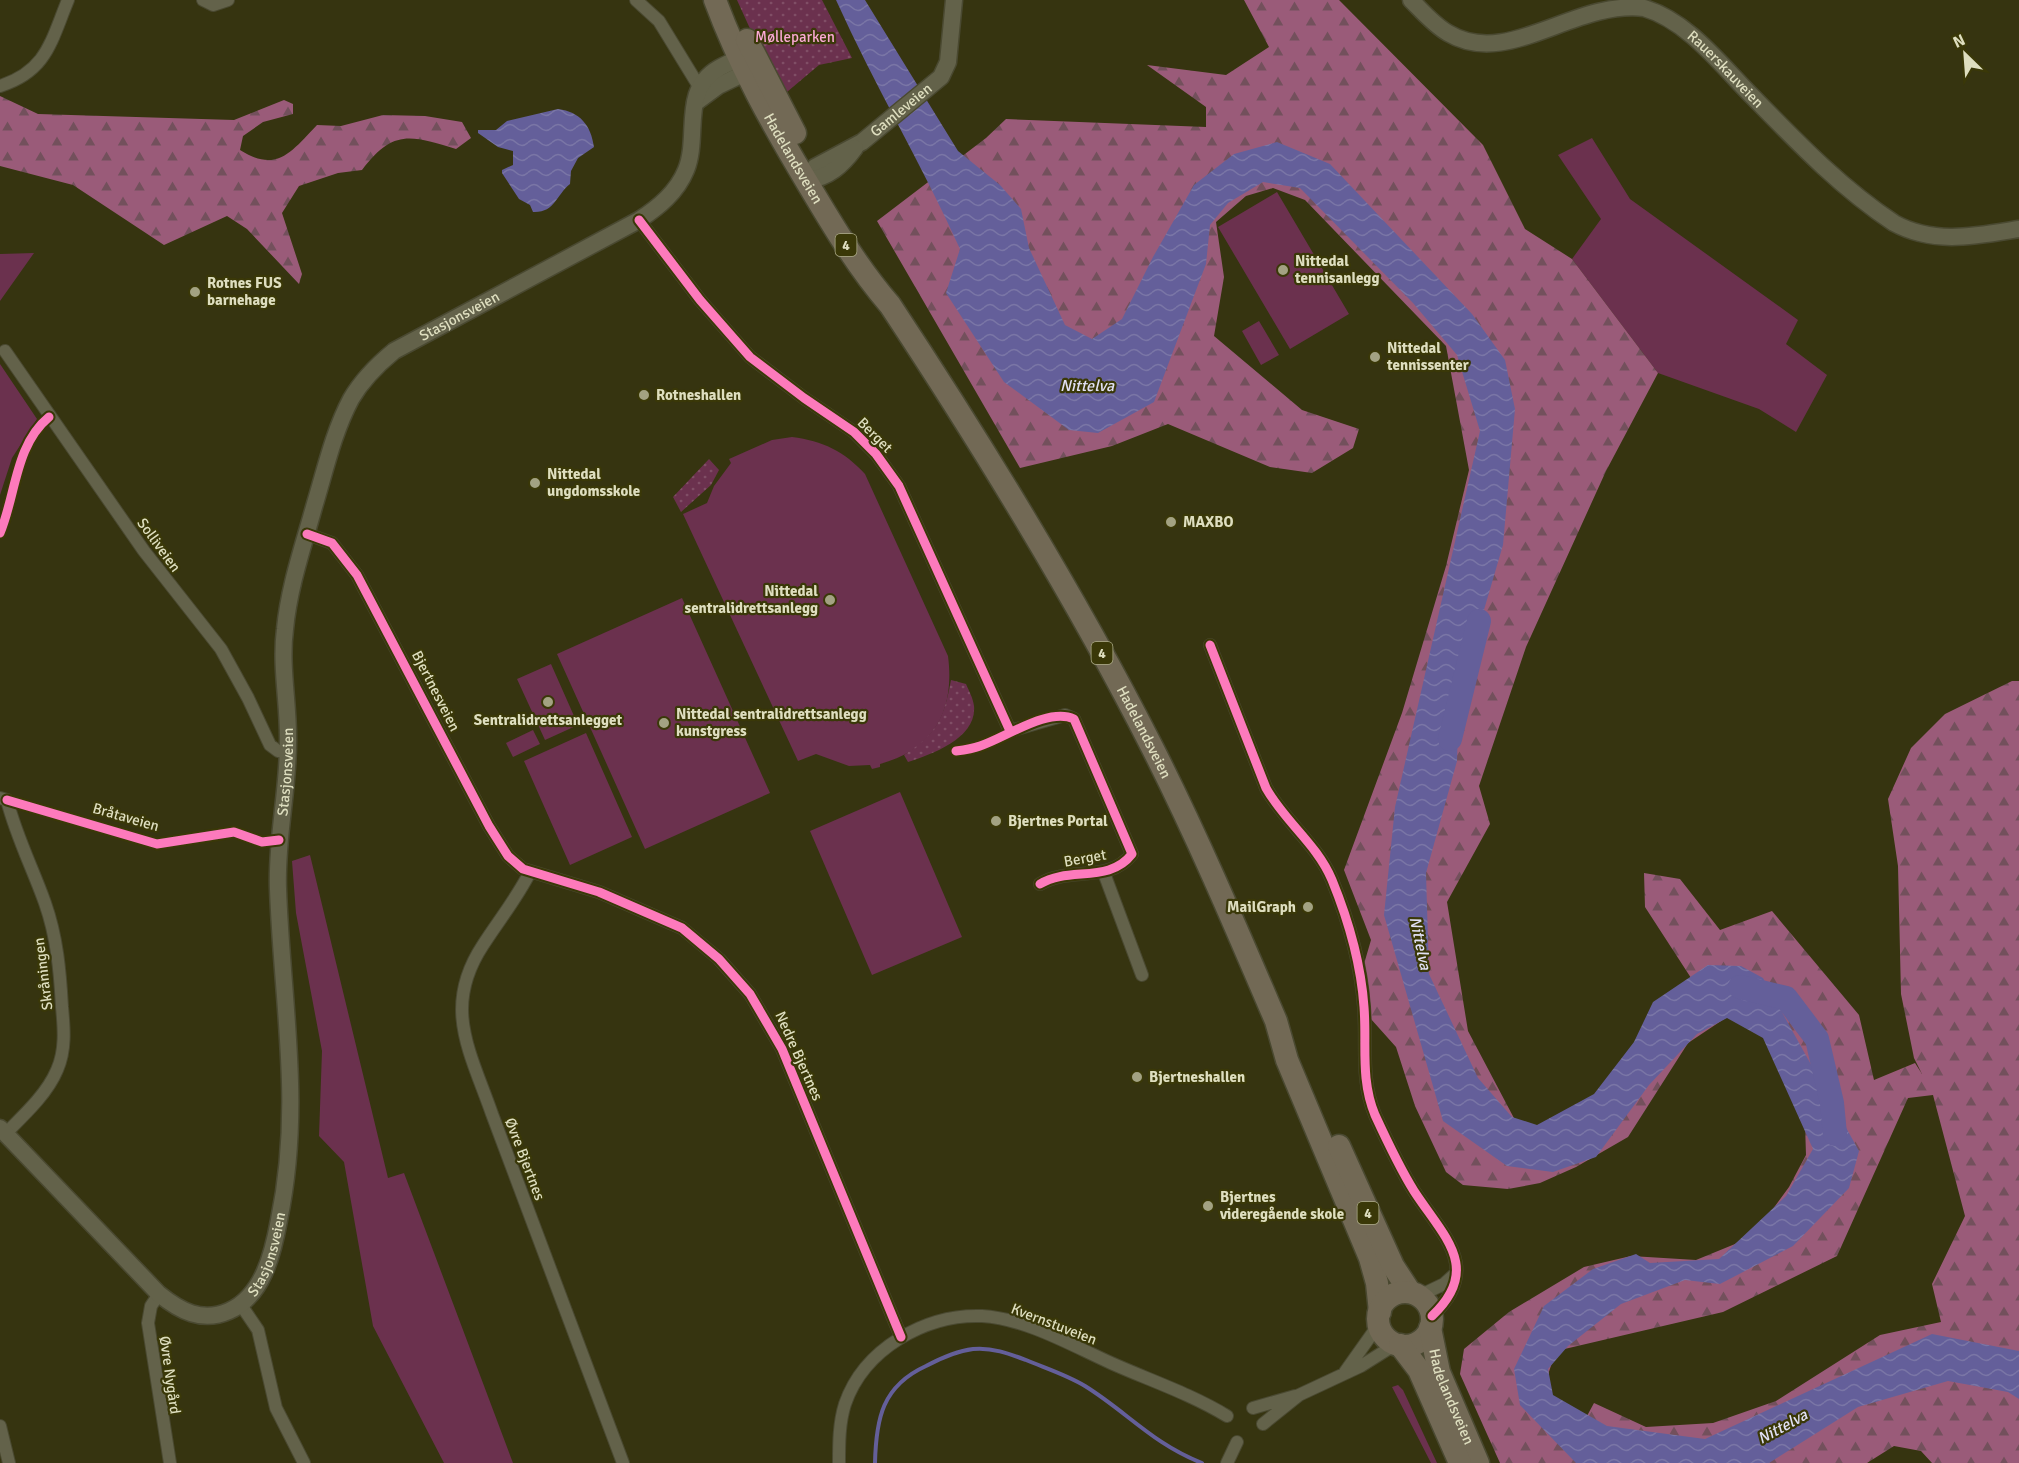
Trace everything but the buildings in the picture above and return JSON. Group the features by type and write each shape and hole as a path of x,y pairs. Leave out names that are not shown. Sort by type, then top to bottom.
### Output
{"highway":[{"name":"Hadelandsveien","path":"715,0 747,64 878,274 890,305 1007,485 1094,638 1173,791 1276,1021 1287,1060 1373,1267 1379,1318"},
{"name":"Hadelandsveien","path":"729,0 747,64"},
{"name":"Hadelandsveien","path":"1276,1021 1302,1059 1386,1253 1415,1294"},
{"path":"1415,1294 1399,1293 1389,1298 1379,1318 1387,1338 1398,1344 1416,1343 1431,1322"},
{"name":"4","path":"1415,1294 1429,1307 1431,1322"},
{"name":"Hadelandsveien","path":"1431,1322 1439,1372 1478,1463"},
{"name":"Hadelandsveien","path":"1398,1344 1419,1370 1460,1463"}],"main road":[{"name":"Gamleveien","path":"815,176 844,163 855,147 941,77 948,62 954,0"},
{"name":"Rauerskauveien","path":"1411,0 1431,21 1450,34 1480,42 1510,39 1582,8 1603,4 1644,8 1662,15 1696,40 1827,171 1894,223 1906,230 1941,238 2019,229"},
{"path":"700,95 712,72 747,64"},
{"name":"Stasjonsveien","path":"3,1131 159,1294 177,1307 197,1316 215,1316 241,1305 254,1291 266,1268 278,1227 288,1167 292,1090 278,875 288,752 283,647 290,594 338,430 350,401 374,369 394,351 639,220 669,196 686,172 691,152 691,121 700,95"}],"street":[{"path":"0,86 30,73 45,57 68,0"},
{"path":"203,0 213,5 228,0"},
{"path":"636,0 659,21 700,95"},
{"name":"Berget","path":"639,220 700,300 750,357 854,432 882,462 899,486 1010,731 1065,715 1074,719 1132,854 1119,867 1104,873 1054,879 1040,884"},
{"name":"Solliveien","path":"5,351 138,542 220,650 248,698 270,745 278,751 288,752"},
{"name":"Bjertnesveien","path":"307,534 332,543 352,568 496,838 514,862 530,872"},
{"path":"1210,645 1266,788 1279,809 1318,854 1337,892 1363,996 1364,1070 1372,1106 1407,1180 1452,1244 1456,1258 1452,1293 1431,1322"},
{"name":"Skråningen","path":"3,799 45,902 56,939 63,1037 61,1059 55,1075 23,1116 3,1131"},
{"name":"Nedre Bjertnes","path":"530,872 599,892 669,920 706,946 750,994 782,1049 901,1337"},
{"name":"Øvre Bjertnes","path":"530,872 471,967 462,990 461,1011 470,1049 492,1114 623,1463"},
{"name":"Berget","path":"1104,873 1142,975"},
{"path":"1415,1294 1444,1284 1455,1274"},
{"name":"Øvre Nygård","path":"159,1294 151,1306 148,1323 170,1463"},
{"path":"241,1305 258,1330 273,1398 304,1463"},
{"name":"Kvernstuveien","path":"839,1463 842,1414 854,1385 872,1360 901,1337 920,1328 951,1320 981,1316 1005,1320 1125,1369 1227,1416"},
{"path":"1345,1372 1379,1318"},
{"path":"1263,1424 1299,1395 1361,1366 1398,1344"},
{"path":"1253,1408 1281,1398 1299,1395"},
{"path":"0,1426 9,1463"},
{"path":"1227,1463 1237,1442"}],"green space":[{"name":"Mølleparken","path":"737,0 822,0 852,58 819,65 781,97"},
{"path":"1244,0 1339,0 1483,145 1525,229 1572,259 1658,373 1606,471 1526,647 1479,786 1490,824 1447,902 1468,1031 1525,1139 1592,1127 1693,981 1645,907 1644,873 1680,879 1720,930 1772,911 1859,1015 1874,1080 1915,1063 1922,1074 1914,1058 1901,994 1898,866 1888,799 1911,748 1945,714 2012,681 2019,681 2019,1463 1932,1463 1921,1451 1894,1446 1867,1463 1500,1463 1460,1374 1464,1349 1509,1312 1584,1267 1631,1256 1696,1260 1735,1244 1762,1224 1789,1187 1806,1155 1805,1124 1771,1035 1727,1017 1688,1043 1628,1137 1576,1167 1540,1183 1508,1189 1463,1185 1446,1172 1415,1106 1396,1047 1362,1009 1364,964 1371,940 1344,870 1402,713 1446,566 1469,470 1446,346 1305,200 1273,188 1246,196 1216,222 1224,277 1214,336 1302,410 1359,429 1353,448 1312,473 1270,467 1168,424 1112,446 1020,468 877,221 986,138 1006,119 1206,127 1206,107 1147,65 1226,75 1269,47","holes":["1933,1095 1965,1216 1932,1284 1941,1322 1880,1335 1776,1401 1713,1423 1646,1427 1594,1403 1574,1440 1538,1404 1556,1351 1723,1312 1837,1256 1908,1098"]},
{"path":"0,96 38,114 234,120 284,100 293,104 293,114 263,122 243,136 240,150 264,160 283,156 291,151 317,125 341,126 383,115 425,116 462,122 471,138 456,149 426,141 403,139 383,147 362,170 338,173 299,186 282,213 302,274 299,284 247,229 227,216 164,245 73,185 0,166"},
{"path":"1592,138 1630,199 1798,320 1786,344 1827,375 1796,432 1759,409 1658,373 1572,259 1601,219 1558,155"},
{"name":"Nittedal tennisanlegg","path":"1277,192 1349,314 1290,349 1218,227"},
{"path":"34,253 0,301 0,254"},
{"path":"1259,321 1279,355 1261,365 1242,331"},
{"path":"0,364 37,419 12,458 0,495"},
{"path":"792,437 814,441 832,448 849,459 865,474 948,656 948,694 937,725 915,748 880,764 880,767 872,769 870,765 849,766 816,754 798,761 683,514 707,503 714,486 731,463 729,459 772,440"},
{"path":"709,459 719,470 711,485 681,512 673,497"},
{"name":"Nittedal sentralidrettsanlegg kunstgress","path":"682,598 770,793 645,849 557,654"},
{"name":"Sentralidrettsanlegget","path":"551,664 578,725 545,740 517,679"},
{"path":"951,680 966,684 972,697 973,717 968,727 952,743 908,762 904,755 932,732 942,715"},
{"path":"533,730 540,744 513,757 506,743"},
{"path":"586,733 632,837 570,865 524,761"},
{"path":"900,792 962,937 872,975 810,831"},
{"path":"310,855 388,1178 404,1173 513,1463 444,1463 373,1326 344,1162 319,1136 322,1051 296,913 292,861"},
{"path":"1398,1385 1403,1390 1437,1463 1431,1463 1392,1387"}],"water":[{"name":"Nittelva","path":"836,0 865,0 958,151 1000,185 1021,209 1029,248 1065,325 1092,339 1122,319 1153,257 1194,185 1234,154 1277,142 1330,164 1472,314 1505,360 1515,409 1503,545 1459,695 1457,761 1426,873 1429,974 1478,1078 1512,1117 1537,1125 1594,1094 1634,1042 1653,1002 1708,965 1741,966 1763,978 1859,1151 1849,1188 1793,1246 1720,1284 1685,1280 1621,1304 1568,1346 1548,1369 1553,1395 1607,1426 1705,1439 1932,1334 2019,1351 2019,1399 2008,1392 1948,1381 1858,1407 1769,1463 1576,1463 1520,1405 1514,1369 1544,1306 1593,1269 1636,1254 1650,1263 1719,1259 1786,1196 1813,1149 1763,1038 1727,1018 1697,1034 1649,1085 1596,1157 1553,1172 1507,1166 1443,1121 1384,915 1395,807 1480,431 1457,355 1413,303 1300,188 1263,182 1228,203 1210,225 1206,264 1154,402 1098,433 1069,430 1004,382 946,293 960,249"},
{"path":"558,109 572,113 583,121 590,132 594,147 578,158 571,171 570,184 551,206 540,212 533,212 530,205 519,199 502,173 502,170 513,165 513,151 498,147 478,133 478,130 496,130 507,121"}],"waterway":[{"name":"Nittelva","path":"1450,739 1479,621"},
{"name":"Nittelva","path":"1740,987 1786,998 1817,1039 1832,1103 1835,1134"},
{"path":"875,1463 880,1418 884,1406 900,1383 911,1374 932,1363 961,1351 973,1349 994,1350 1014,1355 1078,1382 1169,1447 1202,1463"}],"cycle path":[{"path":"639,220 700,300 750,357 854,432 876,454 899,486 1010,731"},
{"path":"0,533 23,456 38,428 49,417"},
{"path":"307,534 332,543 357,575 489,826 508,856 523,869 599,892 682,928 719,959 750,994 782,1049 901,1337"},
{"path":"1210,645 1266,788 1326,867 1343,910 1357,959 1362,991 1366,1075 1370,1102 1403,1173 1453,1252 1456,1267 1455,1283 1447,1299 1432,1316"},
{"path":"956,751 980,746 1039,720 1064,716 1074,719 1132,854 1112,869 1063,876 1040,884"},
{"name":"Bråtaveien","path":"7,800 157,844 234,832 262,842 279,840"}],"place":[{"name":"Nittedal tennisanlegg","path":"1283,270"},
{"name":"Rotnes FUS barnehage","path":"195,292"},
{"name":"Nittedal tennissenter","path":"1375,357"},
{"name":"Rotneshallen","path":"644,395"},
{"name":"Nittedal ungdomsskole","path":"535,483"},
{"name":"MAXBO","path":"1171,522"},
{"name":"Nittedal sentralidrettsanlegg","path":"830,600"},
{"name":"Sentralidrettsanlegget","path":"548,702"},
{"name":"Nittedal sentralidrettsanlegg kunstgress","path":"664,723"},
{"name":"Bjertnes Portal","path":"996,821"},
{"name":"MailGraph","path":"1308,907"},
{"name":"Bjertneshallen","path":"1137,1077"},
{"name":"Bjertnes videregående skole","path":"1208,1206"}]}
